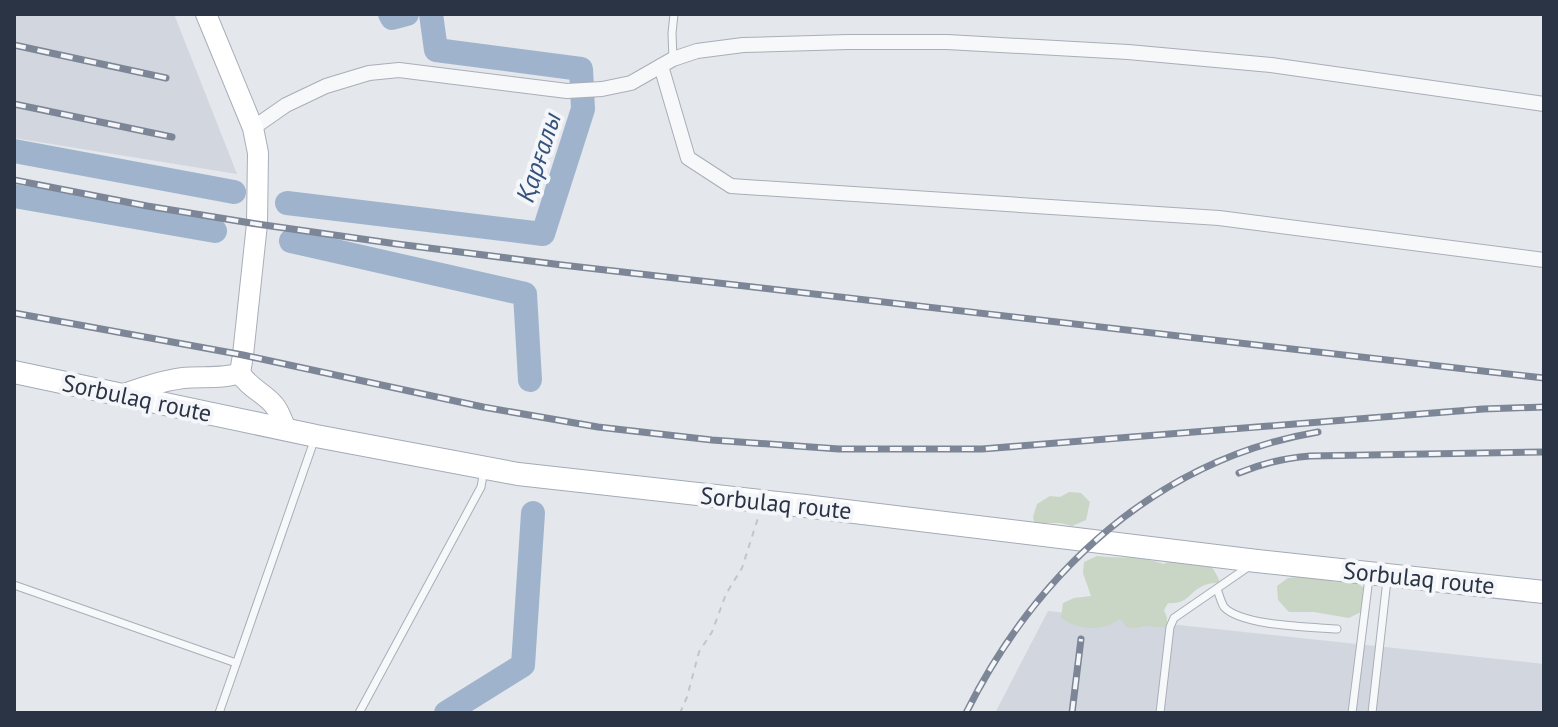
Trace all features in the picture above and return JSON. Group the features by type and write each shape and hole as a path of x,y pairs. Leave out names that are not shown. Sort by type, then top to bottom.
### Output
{"main road":[{"name":"Sorbulaq route","path":"14,372 316,436 518,474 1544,592"}],"street":[{"path":"206,14 253,128 258,153 257,224 240,373 244,380 273,403 286,429"},
{"path":"253,128 286,105 313,92 369,73 399,70 567,91 602,89 631,83 697,51 743,45 818,43 947,42 1128,52 1271,65 1544,104"},
{"path":"667,63 688,158 731,186 1219,218 1544,260"},
{"path":"121,395 181,378 230,377 240,373"}],"lane":[{"path":"667,63 674,14"},
{"path":"219,713 316,436"},
{"path":"359,713 481,487 485,468"},
{"path":"1160,713 1170,627 1174,618 1257,561"},
{"path":"1352,713 1379,573"},
{"path":"1372,713 1379,573"},
{"path":"14,585 236,663"},
{"path":"1217,589 1224,607 1241,618 1337,629"}],"path":[{"path":"680,713 699,652 712,632 726,594 747,556 762,501"}],"shaded area":[{"path":"14,14 174,14 237,174 14,138"},
{"path":"1048,611 1544,664 1544,713 995,713"}],"green space":[{"path":"1069,492 1081,493 1090,502 1086,520 1072,526 1060,523 1035,525 1033,517 1037,504 1050,496 1060,497"},
{"path":"1097,556 1139,558 1163,564 1177,559 1207,560 1220,583 1200,587 1181,602 1168,603 1164,610 1167,627 1128,628 1120,619 1098,628 1075,625 1061,618 1063,603 1091,596 1083,573 1084,562"},
{"path":"1306,576 1357,583 1365,589 1361,612 1349,618 1314,612 1289,612 1278,600 1277,586 1288,578"}],"waterway":[{"name":"Қарғалы","path":"390,14 392,18 407,14"},
{"name":"Қарғалы","path":"287,203 543,234 583,109 581,69 436,50 431,14"},
{"name":"Қарғалы","path":"14,151 234,192"},
{"name":"Қарғалы","path":"14,196 215,231"},
{"name":"Қарғалы","path":"291,241 525,294 530,380"},
{"name":"Қарғалы","path":"446,713 523,665 533,513"}],"railway":[{"path":"14,45 166,78"},
{"path":"14,104 172,137"},
{"path":"14,180 147,206 397,244 1544,378"},
{"path":"14,313 243,355 483,407 598,427 712,440 839,449 982,449 1483,409 1544,407"},
{"path":"966,713 995,661 1028,613 1066,569 1109,529 1155,495 1205,467 1260,446 1318,432"},
{"path":"1239,473 1257,466 1310,456 1544,452"},
{"path":"1072,713 1081,639"}]}
